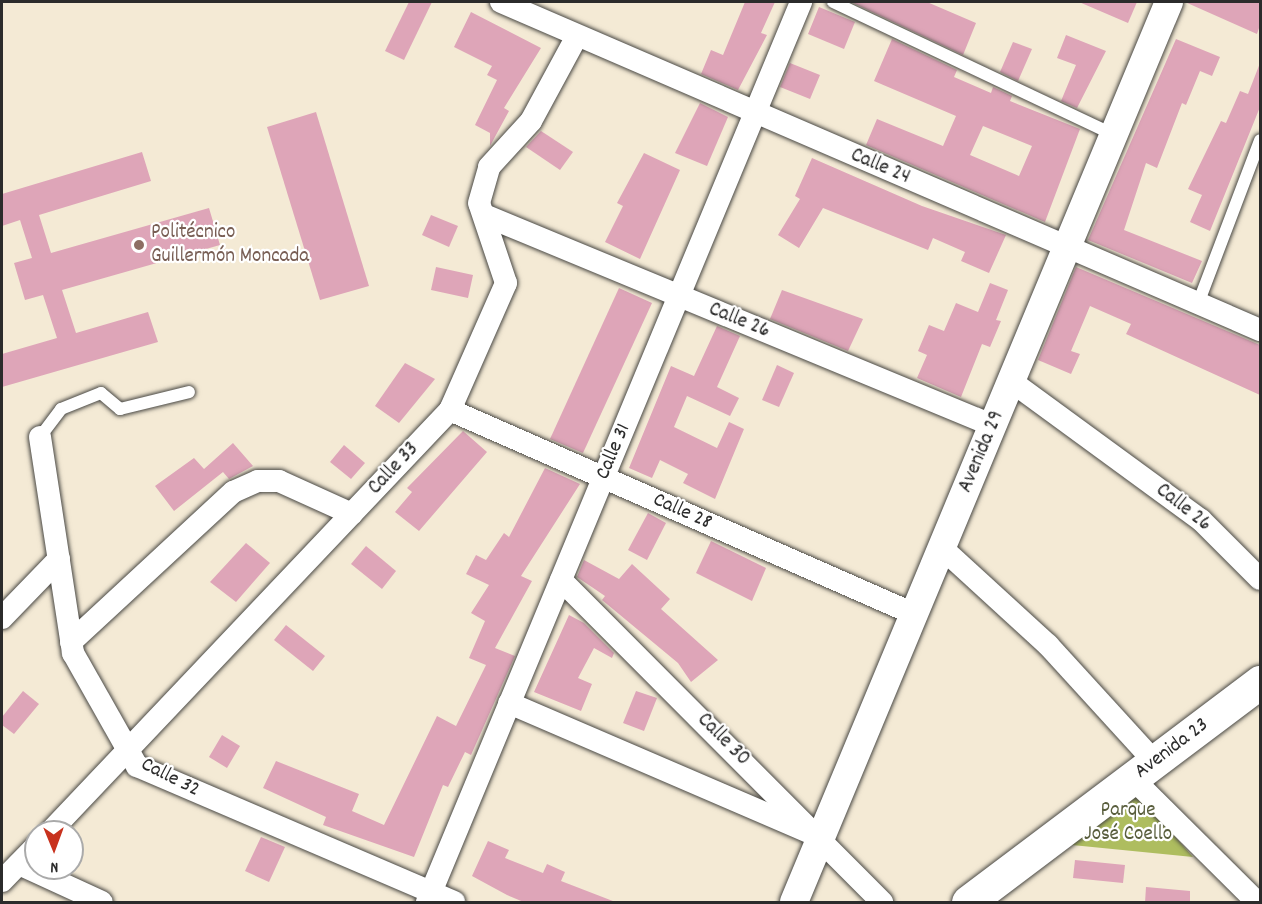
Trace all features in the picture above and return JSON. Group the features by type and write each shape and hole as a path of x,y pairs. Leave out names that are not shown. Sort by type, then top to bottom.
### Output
{"main road":[{"name":"Avenida 23","path":"968,903 1260,682"}],"street":[{"name":"Calle 24","path":"501,2 754,114 1067,248 1200,301 1260,330"},
{"name":"Calle 31","path":"428,898 801,2"},
{"name":"Avenida 29","path":"794,903 1169,2"},
{"name":"Calle 33","path":"61,820 450,410 506,283 479,203 489,167 531,121 577,36"},
{"name":"Calle 26","path":"484,215 994,426"},
{"name":"Calle 26","path":"1011,381 1202,520 1260,579"},
{"name":"Calle 28","path":"450,410 914,614"},
{"name":"Calle 32","path":"40,437 71,642 137,766 428,898 454,903"},
{"path":"71,642 233,492 258,481 279,481 352,514"},
{"path":"942,548 1048,645 1143,770 1257,903"},
{"path":"2,618 59,559"},
{"name":"Calle 30","path":"561,580 821,837 882,903"},
{"path":"509,703 821,837"},
{"path":"2,881 24,859"},
{"path":"19,864 81,897 102,903"}],"lane":[{"path":"833,2 1114,135"},
{"path":"1200,301 1260,140"},
{"path":"40,437 61,409 101,393 120,409 189,392"}],"green space":[{"name":"Parque José Coello","path":"1131,787 1193,857 1062,844"}],"building":[{"path":"409,2 432,2 404,60 385,51"},
{"path":"745,2 775,2 761,33 767,35 738,90 701,74 711,50 723,55"},
{"path":"851,2 927,2 976,23 963,55"},
{"path":"1079,2 1137,2 1128,23"},
{"path":"1185,2 1260,2 1260,25 1257,34"},
{"path":"819,7 855,22 844,49 808,34"},
{"path":"471,12 541,48 504,108 509,111 490,146 490,133 475,125 497,80 487,75 492,66 454,47"},
{"path":"1066,35 1106,51 1077,108 1061,101 1076,65 1057,58"},
{"path":"892,39 957,70 954,77 991,93 993,87 1012,96 1010,101 1080,129 1045,222 866,145 877,119 943,146 956,116 874,81","holes":["983,126 1032,146 1019,176 970,155"]},
{"path":"1176,39 1220,57 1212,76 1200,71 1186,105 1182,103 1157,168 1146,163 1124,230 1202,261 1192,283 1088,240"},
{"path":"1013,42 1032,49 1018,81 1000,72"},
{"path":"790,63 820,75 810,99 780,87"},
{"path":"1260,63 1260,107 1210,231 1190,222 1202,195 1188,189 1221,121 1226,123 1240,91 1248,94"},
{"path":"700,103 728,117 707,166 675,153"},
{"path":"316,112 369,286 320,300 267,127"},
{"path":"541,131 573,152 560,170 526,147"},
{"path":"142,152 151,181 39,215 51,253 209,208 220,245 62,290 76,333 148,312 158,342 2,387 2,354 57,338 43,295 25,300 14,263 32,258 20,220 2,226 2,194"},
{"path":"644,153 680,170 640,259 605,242 623,206 617,203"},
{"path":"812,158 922,206 1006,235 989,273 961,261 965,252 933,238 928,250 823,208 799,248 778,235 800,199 795,196"},
{"path":"431,215 458,226 449,247 422,235"},
{"path":"436,267 473,275 468,298 431,290"},
{"path":"1076,267 1260,345 1260,395 1126,334 1131,324 1090,306 1071,351 1080,354 1071,374 1038,360"},
{"path":"990,283 1008,290 996,320 1001,321 990,347 982,344 961,397 917,378 927,355 918,351 929,325 944,331 956,303 978,312"},
{"path":"619,288 652,303 583,453 550,439"},
{"path":"782,290 863,319 848,351 770,319"},
{"path":"717,326 740,336 717,387 739,398 730,416 687,396 674,427 717,448 729,422 744,429 715,499 683,483 688,474 660,460 652,478 629,468 671,366 694,376"},
{"path":"405,363 435,379 399,423 375,406"},
{"path":"777,365 794,373 779,407 762,400"},
{"path":"463,431 487,452 419,531 395,512 412,492 407,488"},
{"path":"233,443 253,466 229,479 223,472 174,511 155,486 194,458 204,469"},
{"path":"344,445 365,463 351,479 330,462"},
{"path":"545,468 580,484 521,576 532,581 495,648 515,656 471,755 465,752 448,787 443,785 414,857 323,825 326,817 263,788 276,761 359,794 352,811 384,825 437,716 456,726 486,665 469,658 485,621 471,613 489,585 466,574 476,555 486,560 504,533 509,537"},
{"path":"648,513 666,523 647,560 628,550"},
{"path":"711,541 766,568 752,601 696,573"},
{"path":"246,543 270,563 236,602 210,582"},
{"path":"366,546 396,571 382,589 351,564"},
{"path":"584,560 619,579 632,564 670,599 661,609 718,660 691,682 678,663 602,600 605,596 577,577"},
{"path":"569,615 584,623 614,653 612,658 594,648 578,678 592,684 581,711 534,692"},
{"path":"286,625 325,656 313,671 274,640"},
{"path":"23,691 39,704 14,734 2,725 2,717"},
{"path":"636,691 657,698 644,731 623,723"},
{"path":"222,735 240,746 227,768 209,757"},
{"path":"261,837 285,847 269,882 245,871"},
{"path":"488,841 509,850 505,858 543,873 547,864 565,872 561,881 618,903 526,903 507,895 472,876"},
{"path":"1075,860 1125,865 1123,883 1073,878"},
{"path":"1146,887 1190,891 1190,903 1145,903"}],"place":[{"name":"Politécnico Guillermón Moncada","path":"139,245"}]}
